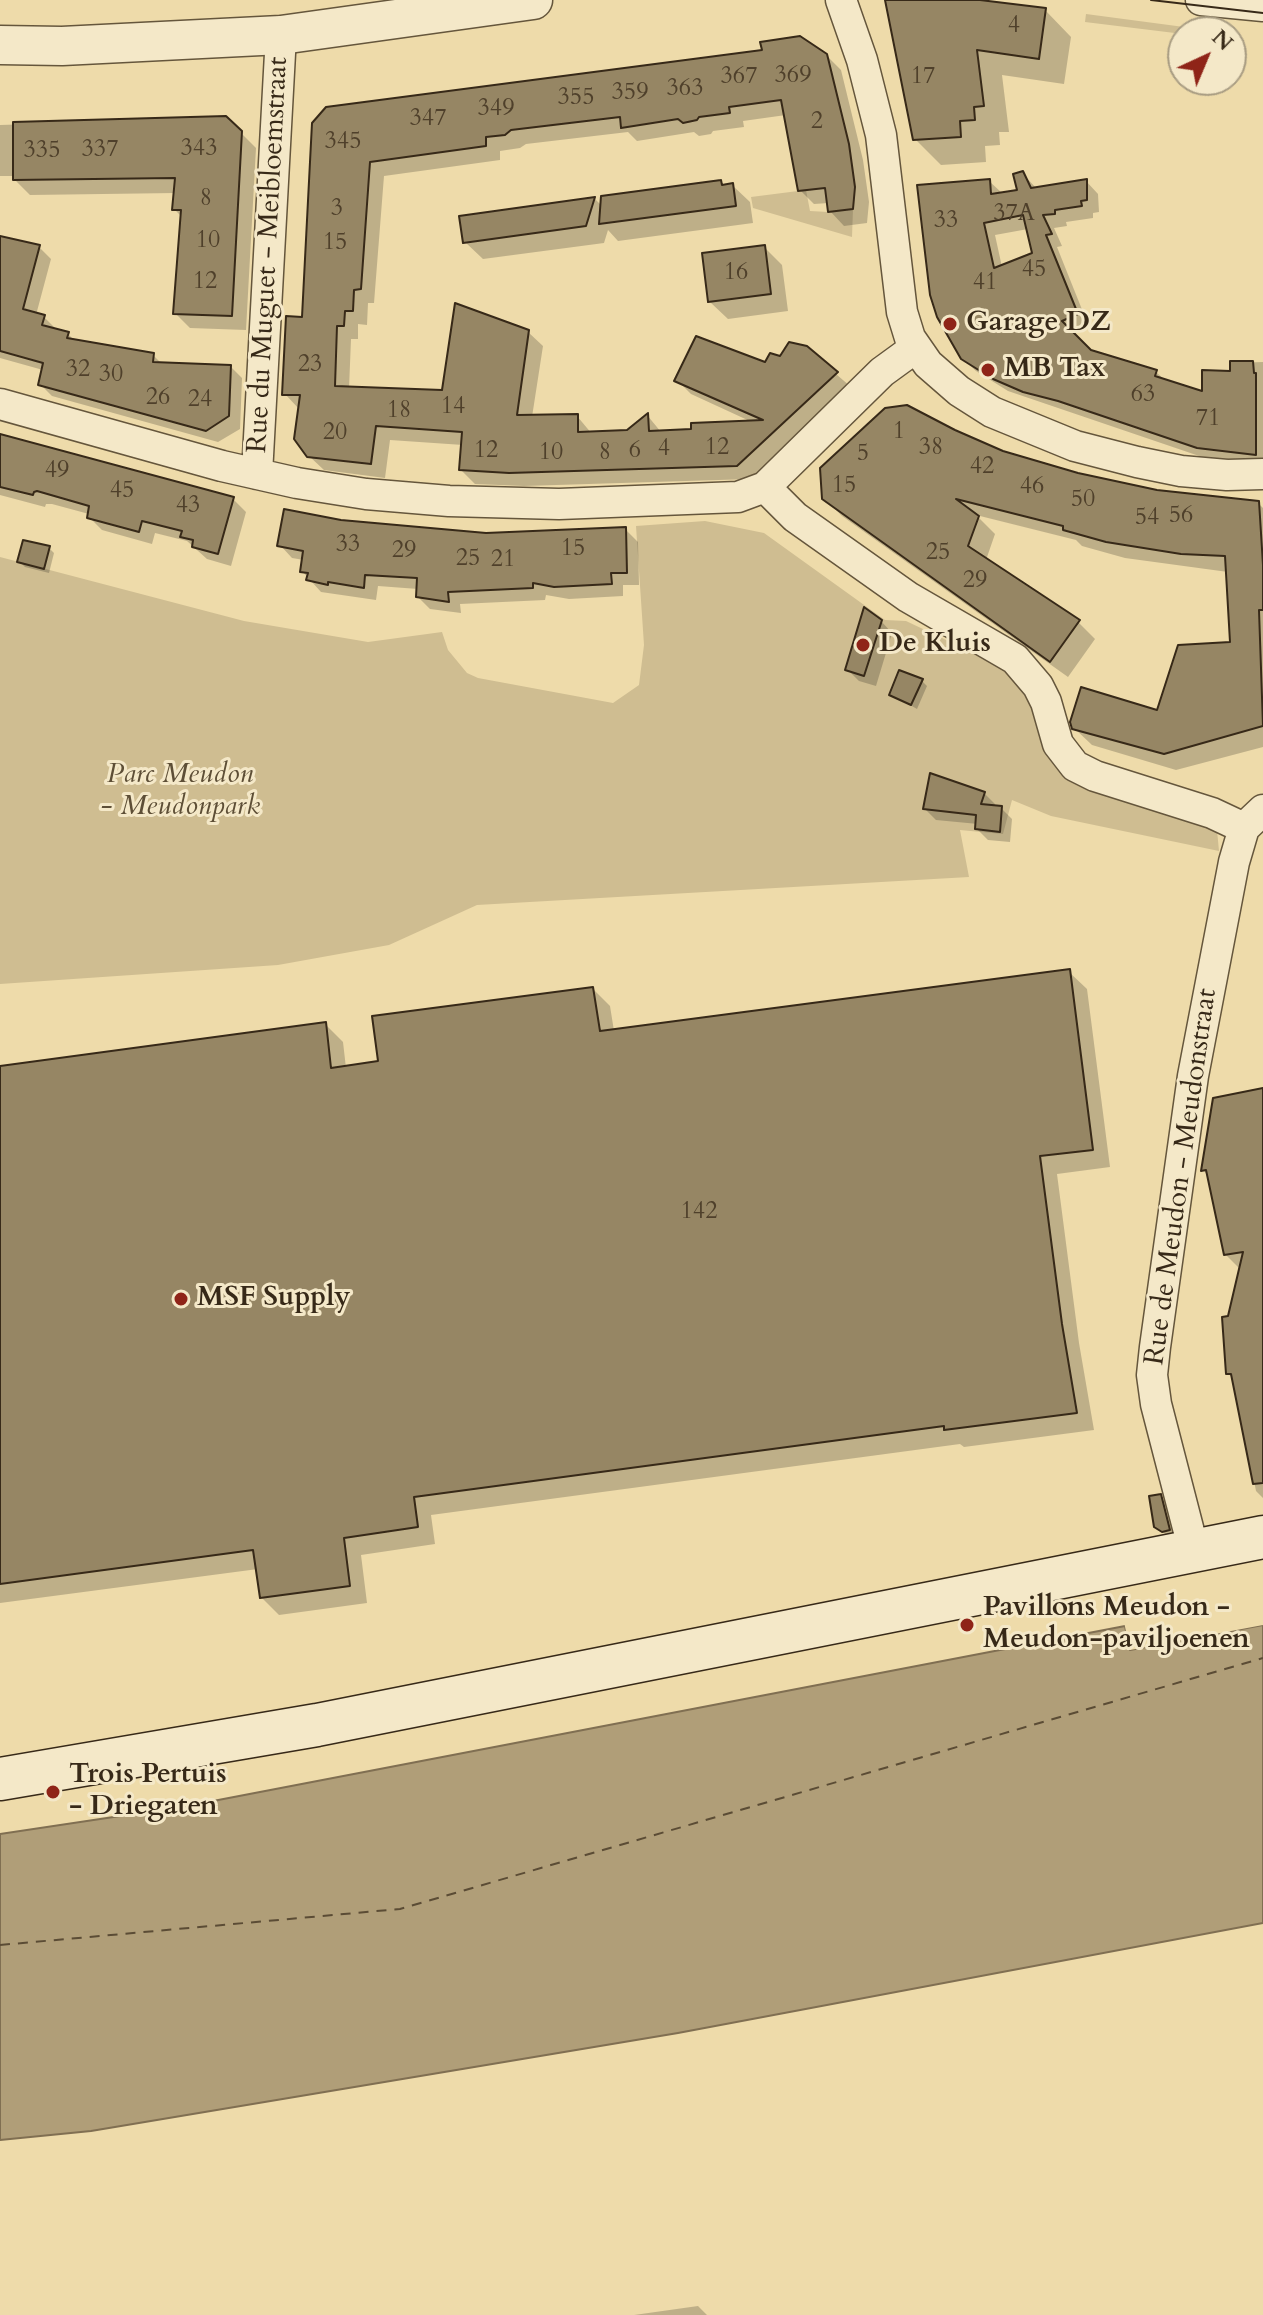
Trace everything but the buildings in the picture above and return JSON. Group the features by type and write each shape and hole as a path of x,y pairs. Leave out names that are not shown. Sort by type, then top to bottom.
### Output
{"main road":[{"path":"0,1779 317,1725 1263,1537"}],"street":[{"path":"0,45 62,46 281,35 533,0"},
{"path":"841,0 879,123 902,312 915,348 944,380 975,402 1012,422 1075,446 1170,469 1215,474 1263,474"},
{"path":"1201,0 1263,6"},
{"name":"Rue du Muguet - Meibloemstraat","path":"257,474 281,35"},
{"path":"0,404 257,474 366,494 559,504 738,497 765,487 882,372 915,348"},
{"path":"765,487 795,517 908,597 1015,659 1038,686 1058,744 1075,766 1095,776 1212,813 1253,819"},
{"name":"Rue de Meudon - Meudonstraat","path":"1194,1551 1156,1404 1152,1375 1193,1076 1234,862 1253,819"}],"green space":[{"path":"1086,14 1167,25 1167,32 1085,22"},
{"path":"806,190 810,211 853,209 852,237 753,208 751,197"},
{"name":"Parc Meudon - Meudonpark","path":"705,521 764,533 885,620 906,621 995,663 1024,684 1048,739 1217,830 1219,851 1051,816 1012,800 1003,834 960,830 969,877 477,905 389,945 278,965 0,984 0,557 244,621 368,642 442,632 448,650 467,673 478,678 613,703 639,685 644,645 636,526"}],"shaded area":[{"path":"1263,1625 1263,1923 678,2033 91,2131 0,2140 0,1834 187,1806 1125,1626 1130,1650"}],"pier":[{"path":"1263,1621 1263,1625 1130,1650 1124,1622 1129,1625 1133,1646"}],"ferry route":[{"path":"0,1945 400,1909 1263,1658"}],"tram line":[{"path":"1151,0 1263,13"}],"place":[{"name":"Garage DZ","path":"950,324"},
{"name":"MB Tax","path":"988,370"},
{"name":"De Kluis","path":"863,645"},
{"name":"MSF Supply","path":"181,1299"},
{"name":"Pavillons Meudon - Meudon-paviljoenen","path":"967,1625"},
{"name":"Trois Pertuis - Driegaten","path":"53,1792"}]}
